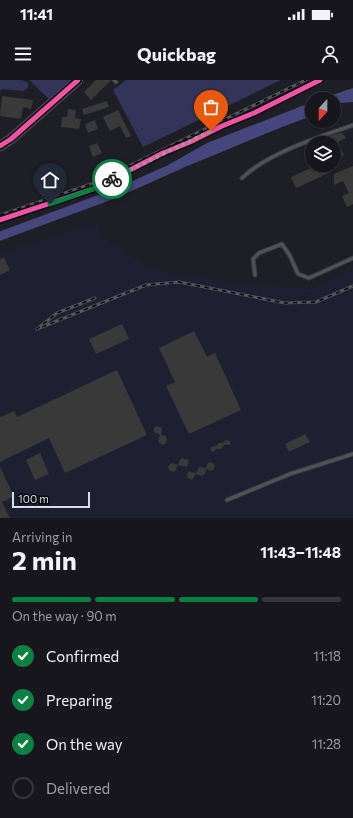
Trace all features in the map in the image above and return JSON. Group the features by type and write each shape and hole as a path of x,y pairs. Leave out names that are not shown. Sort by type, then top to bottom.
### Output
{"street":[{"path":"0,146 11,139 78,80"},
{"path":"0,220 93,189 163,154 222,126 254,113 320,80"}],"lane":[{"path":"242,178 251,169 301,144 353,126"},
{"path":"255,275 253,259 259,253 282,244 290,256 298,274 309,278 353,258"},
{"path":"228,500 290,474 353,454"}],"shaded area":[{"path":"0,80 22,80 28,83 28,88 23,91 1,89 0,93"},
{"path":"29,80 73,80 50,100"},
{"path":"126,80 281,80 143,147 113,90"},
{"path":"353,88 353,102 341,103 341,92"},
{"path":"305,105 305,119 175,171 169,172 168,165 207,143"},
{"path":"97,223 103,238 149,267 157,267 163,272 248,284 309,289 353,269 353,518 0,518 0,252"}],"building":[{"path":"96,80 111,80 91,100 84,92"},
{"path":"2,96 33,100 31,109 23,107 21,119 0,116"},
{"path":"107,101 109,107 84,115 82,109"},
{"path":"68,109 76,110 75,118 81,119 79,129 61,127 62,117 67,117"},
{"path":"118,110 131,136 126,138 120,126 110,131 103,117"},
{"path":"95,120 98,129 88,133 85,124"},
{"path":"342,133 346,138 341,140 341,136 330,136"},
{"path":"97,143 102,153 93,157 89,146"},
{"path":"341,148 344,155 341,156"},
{"path":"353,166 353,204 347,207 342,196 349,193 343,181 334,185 334,174"},
{"path":"305,171 305,172 331,172 296,188 291,177"},
{"path":"4,257 10,270 0,275 0,259"},
{"path":"122,324 129,339 96,354 89,339"},
{"path":"194,331 207,357 215,353 241,410 189,434 166,386 175,382 159,348"},
{"path":"117,370 147,435 65,473 49,438 0,462 0,417 14,411 17,417"},
{"path":"157,426 162,428 161,435 165,436 167,439 166,443 163,445 159,443 158,440 160,435 154,432 154,428"},
{"path":"305,434 310,442 289,452 285,444"},
{"path":"226,440 230,441 230,445 224,445 221,449 216,449 214,452 211,451 211,447 216,446 219,443 223,443"},
{"path":"40,453 49,474 35,480 26,460"},
{"path":"182,458 189,460 187,467 178,465"},
{"path":"210,462 214,464 215,467 213,470 210,471 207,469 204,475 201,476 196,474 192,480 188,478 188,471 196,473 199,467 206,468 207,464"},
{"path":"173,463 178,465 175,471 172,472 169,470 168,467 170,464"},
{"path":"0,467 14,496 2,502 10,518 0,518"}],"waterway":[{"path":"0,236 114,194 179,165"}],"railway":[{"path":"0,215 94,183 306,80"},
{"path":"95,298 57,313 37,329 146,285 179,282 285,303 316,302 353,286"}],"cycle path":[{"path":"0,146 11,139 78,80"},
{"path":"0,220 93,189 163,153 254,113 320,80"}],"way so far":[{"path":"112,179 211,131"}],"route":[{"path":"50,204 93,189 112,179"}]}
